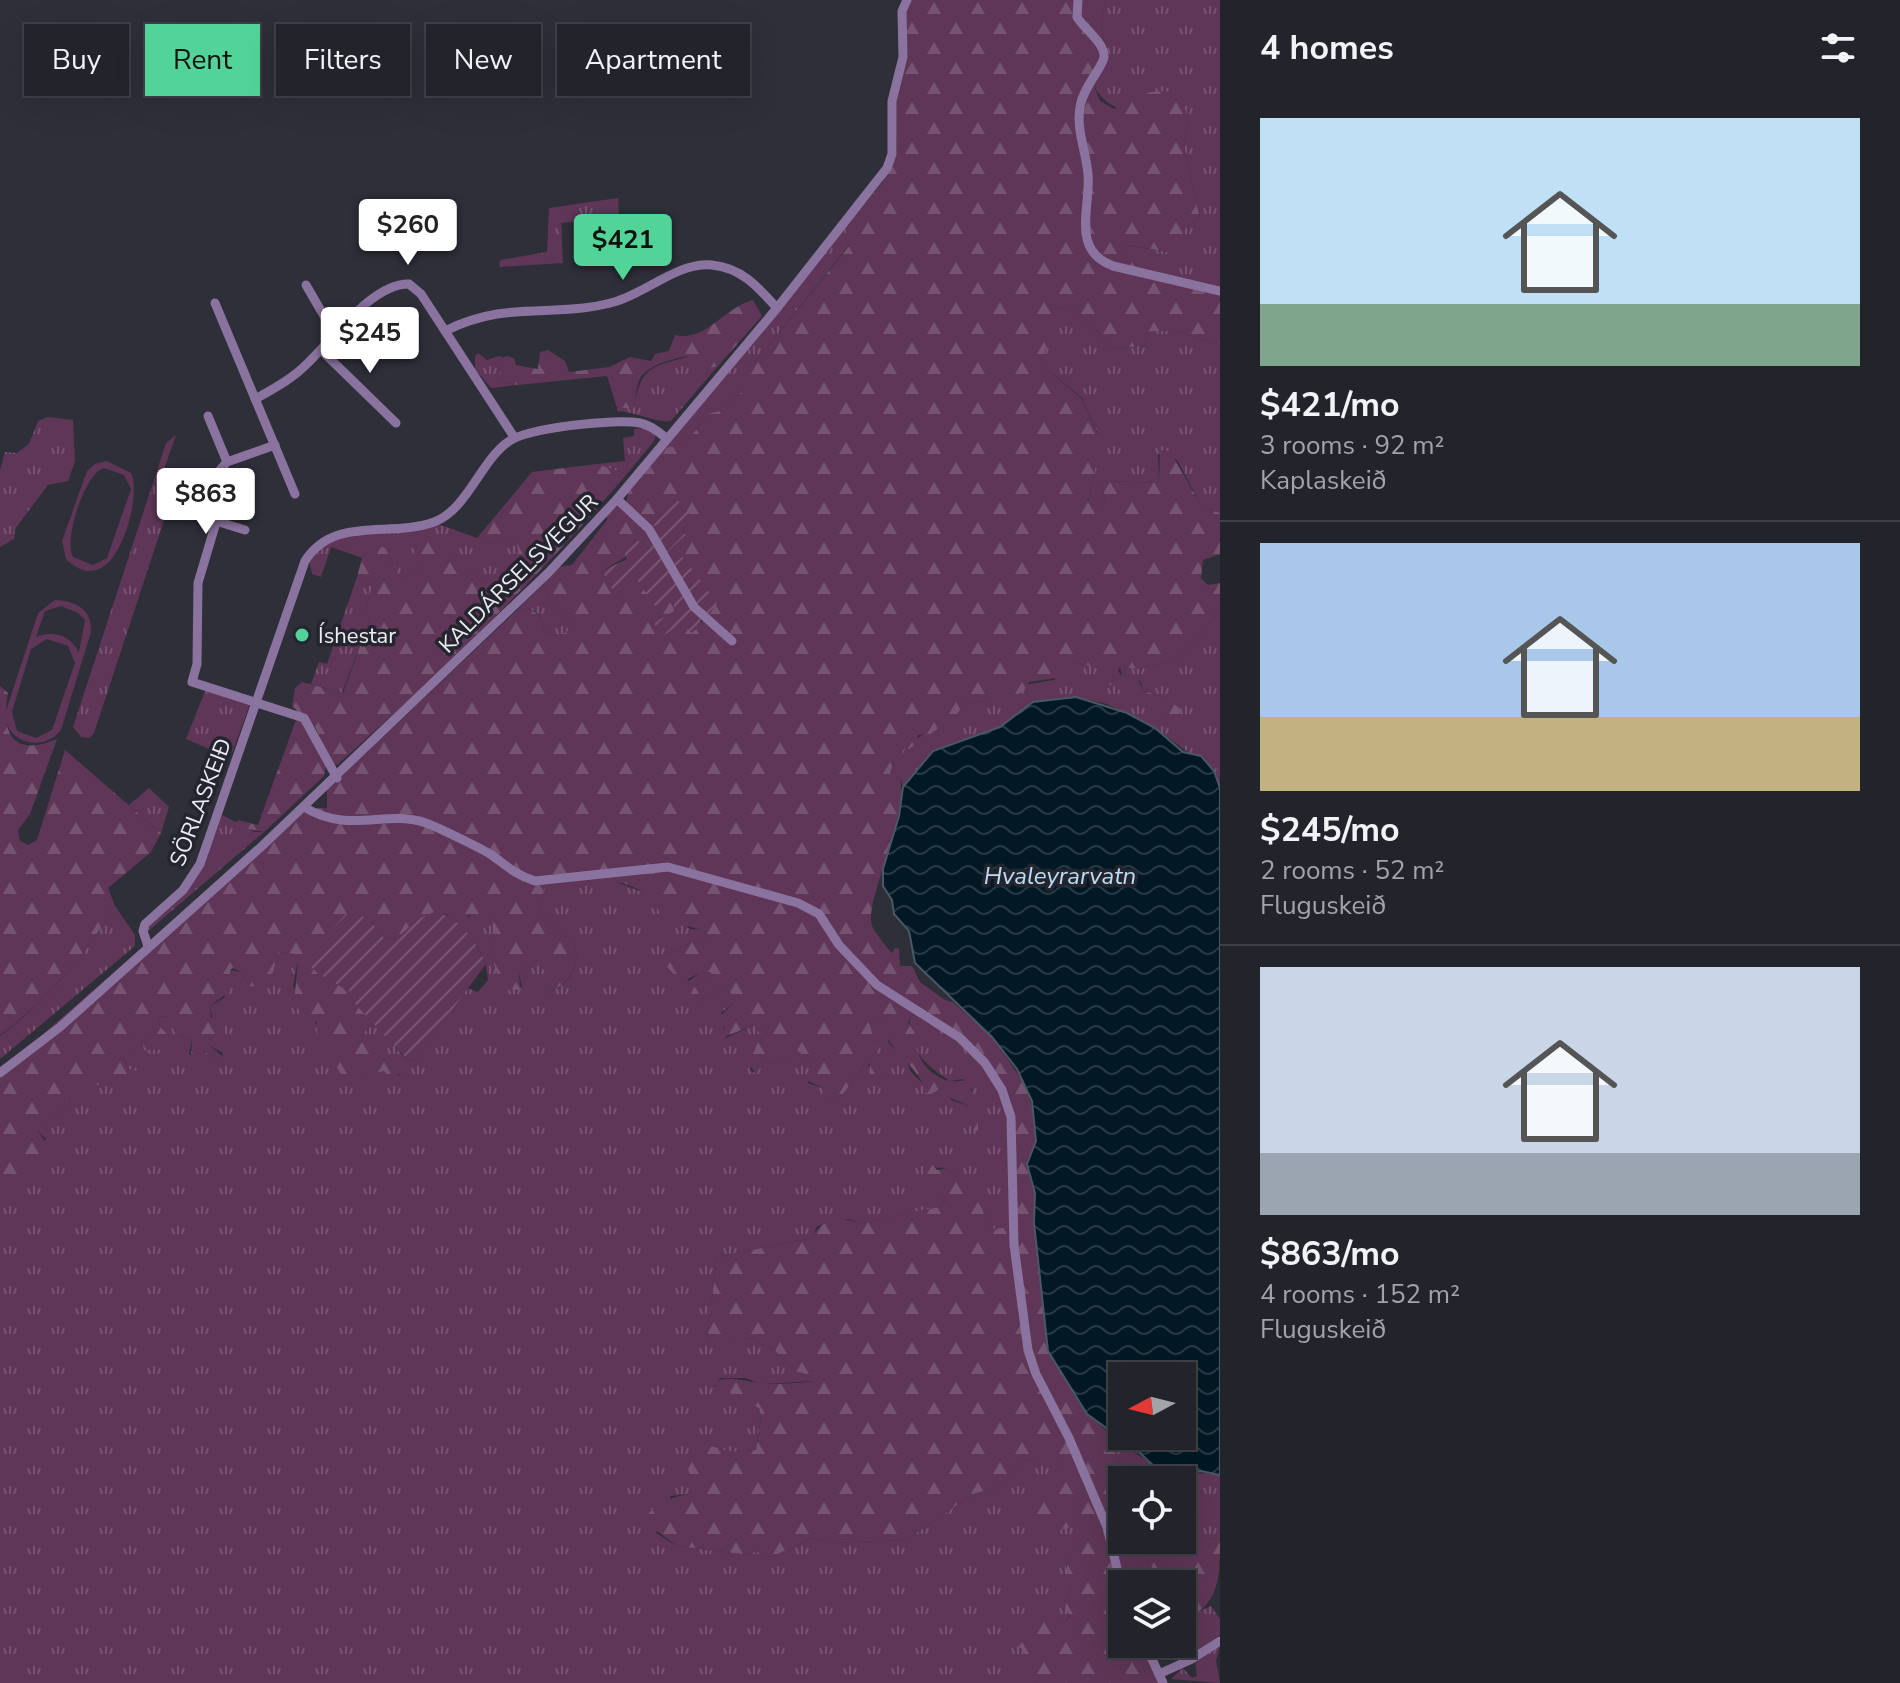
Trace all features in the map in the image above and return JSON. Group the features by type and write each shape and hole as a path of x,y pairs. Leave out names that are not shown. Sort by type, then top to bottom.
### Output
{"street":[{"name":"KALDÁRSELSVEGUR","path":"0,1073 60,1027 337,778 548,573 617,499 777,308 887,168 892,154 892,101 903,57 902,11 907,0"},
{"path":"1078,0 1077,17 1104,53 1104,61 1087,83 1080,106 1079,132 1088,177 1084,217 1091,251 1101,262 1113,266 1220,291"},
{"path":"445,331 493,312 611,303 699,266 739,272 754,282 777,308"},
{"path":"255,399 297,374 375,298 400,284 409,284 421,294 514,437 630,422 650,426 666,438"},
{"path":"306,285 335,335"},
{"path":"215,303 295,494"},
{"path":"322,351 396,423"},
{"path":"208,416 227,462"},
{"name":"SÖRLASKEIÐ","path":"148,946 143,931 145,924 183,890 200,864 305,561 318,544 341,533 437,520 451,510 502,446 514,437"},
{"path":"275,445 227,462 213,478 213,492 220,509 198,583 197,664 192,682 304,718 337,778"},
{"path":"617,499 649,529 691,603 732,641"},
{"path":"177,509 245,530"},
{"path":"304,807 317,815 342,820 395,819 425,823 492,855 518,876 535,881 668,867 798,903 821,917 839,945 877,985 932,1017 975,1051 1002,1090 1011,1117 1014,1245 1028,1350 1107,1527 1117,1570"},
{"path":"1152,1658 1162,1678 1220,1641"}],"green space":[{"path":"909,0 1105,0 1101,29 1108,53 1094,86 1100,101 1114,109 1146,93 1164,91 1181,95 1188,118 1184,146 1200,219 1181,231 1180,247 1168,252 1127,245 1125,256 1139,267 1220,287 1220,344 1171,330 1145,332 1147,345 1116,349 1078,312 1066,306 1055,310 1058,333 1050,337 1041,364 1082,399 1098,435 1089,445 1095,471 1088,501 1091,506 1105,503 1103,484 1108,481 1159,483 1160,450 1170,451 1202,507 1220,513 1220,554 1203,560 1201,578 1208,585 1220,583 1220,610 1179,660 1138,669 1120,667 1118,671 1122,676 1136,677 1144,691 1166,698 1179,708 1181,715 1163,713 1100,679 1098,668 1074,662 1063,677 1029,682 1023,692 1005,698 1000,692 988,691 985,701 964,704 955,717 930,734 918,735 916,744 909,749 903,748 902,758 893,764 890,773 899,777 901,793 899,813 871,917 873,928 889,950 892,953 895,948 899,949 900,966 912,966 920,982 945,1000 953,1002 992,1037 1026,1086 1036,1121 1036,1142 1027,1161 1035,1193 1034,1223 1043,1282 1046,1341 1052,1359 1083,1409 1108,1432 1108,1450 1114,1450 1120,1466 1108,1466 1108,1554 1126,1554 1126,1570 1108,1570 1108,1658 1149,1658 1161,1683 1037,1683 1023,1661 1024,1650 1017,1646 1025,1629 1049,1615 1056,1616 1058,1624 1064,1623 1070,1616 1065,1608 1071,1586 1066,1570 1079,1540 1081,1524 1053,1532 1041,1521 1031,1503 1039,1479 1057,1470 1063,1462 1055,1454 1032,1461 1022,1458 1012,1475 992,1489 973,1494 906,1540 828,1543 813,1538 771,1557 756,1551 749,1555 677,1546 649,1525 648,1514 659,1505 696,1493 687,1466 699,1443 732,1452 756,1450 761,1416 759,1408 711,1383 730,1379 774,1384 815,1381 815,1376 794,1371 773,1348 760,1344 754,1338 707,1342 717,1257 812,1238 821,1226 832,1221 860,1223 939,1207 945,1201 941,1194 923,1190 924,1167 931,1163 937,1170 946,1168 955,1177 982,1177 987,1182 983,1212 995,1230 1007,1227 1021,1230 1021,1225 1015,1194 1014,1129 1008,1103 988,1070 960,1042 911,1014 908,1023 915,1033 916,1049 929,1070 943,1079 970,1082 972,1097 978,1103 978,1130 974,1131 967,1122 969,1106 944,1095 945,1086 929,1095 925,1092 917,1074 889,1041 884,1022 875,1018 870,1023 881,1080 875,1081 869,1076 870,1064 866,1062 845,1092 829,1104 822,1100 823,1088 804,1079 813,1063 794,1048 786,1061 764,1064 755,1073 749,1064 758,1042 768,1031 759,1033 754,1025 722,1038 725,1028 718,1018 739,997 719,988 700,1001 689,999 694,987 711,977 711,972 700,973 682,982 663,963 664,956 692,942 703,942 706,931 663,920 654,903 628,885 596,880 544,886 539,915 575,943 576,952 574,967 567,980 546,993 544,969 536,961 519,973 520,990 510,989 503,995 492,956 493,919 488,914 478,918 468,915 459,926 446,914 418,919 397,939 384,938 372,922 317,973 349,991 355,1004 376,1024 365,1030 361,1042 387,1054 400,1071 393,1083 384,1071 365,1076 358,1085 349,1087 325,1048 325,1038 317,1033 317,1022 305,1019 294,1003 298,960 294,954 278,952 273,972 259,987 249,986 241,972 233,968 230,970 230,991 210,1006 211,1017 221,1023 227,1037 209,1038 210,1046 226,1059 221,1062 210,1052 204,1052 201,1059 191,1060 192,1039 181,1036 170,1026 169,1017 158,1016 160,1027 168,1035 168,1049 144,1050 143,1045 151,1042 151,1038 137,1034 130,1040 130,1053 123,1058 129,1069 137,1071 138,1078 116,1080 112,1075 105,1075 104,1082 69,1098 70,1107 35,1127 52,1151 44,1166 23,1184 0,1192 0,1067 41,1036 300,809 327,808 327,790 516,611 528,608 539,615 546,634 558,636 568,631 572,620 551,604 543,584 557,567 572,565 607,520 606,511 617,504 625,510 629,485 658,448 682,443 693,434 707,414 723,410 728,401 744,391 744,376 849,246 845,235 852,219 882,183 897,152 896,106 905,11","holes":["679,500 681,526 686,535 668,551 669,561 672,563 683,557 703,625 684,623 674,605 638,580 615,594 602,571 663,535 654,523"]},
{"path":"1105,0 1220,0 1220,287 1139,267 1125,256 1126,245 1168,252 1181,231 1200,219 1184,146 1188,118 1147,115 1121,109 1101,96 1094,85 1108,53 1101,29"},
{"path":"618,198 619,218 561,223 563,263 499,267 500,260 547,252 549,208"},
{"path":"852,219 845,235 849,245 745,375 744,391 728,401 724,410 707,414 693,434 682,443 658,448"},
{"path":"753,300 762,316 718,366 706,369 702,365 707,356 700,355 681,357 653,367 639,380 634,408 617,408 607,376 518,385 500,382 496,375 505,371 496,362 506,356 514,358 516,365 538,369 540,352 548,350 565,361 569,372 609,367 630,357 651,361 655,354 669,351 675,335 695,334"},
{"path":"1066,306 1078,312 1116,349 1147,345 1145,332 1171,330 1220,344 1220,513 1202,507 1177,460 1158,454 1159,483 1108,481 1103,484 1105,503 1092,506 1088,502 1095,471 1088,445 1098,434 1082,398 1041,364 1055,310"},
{"path":"478,353 487,360 499,356 504,358 496,362 506,371 497,375 500,382 518,385 491,388 475,369"},
{"path":"696,354 707,356 706,369 718,366 671,421 617,411 617,408 634,408 641,382 652,369"},
{"path":"48,417 73,420 75,461 68,481 48,485 15,529 14,539 0,547 0,470 5,452 17,453 29,444 38,421"},
{"path":"646,428 656,435 654,441 627,474 597,464 625,461 623,438 634,436 634,429"},
{"path":"176,435 162,475 169,480 178,500 169,505 94,733 89,738 81,737 73,727 166,443"},
{"path":"107,461 131,473 133,502 122,542 112,559 99,569 84,570 66,559 62,541 87,471 95,464","holes":["104,468 124,475 131,489 107,558 93,565 73,557 73,523 90,482"]},
{"path":"597,464 627,474 487,625 337,765 332,763 315,727 292,706 295,688 302,682 343,693 369,621 367,603 373,585 357,577 362,558 357,556 357,551 373,542 386,549 398,575 405,577 416,572 418,562 414,554 418,541 433,539 450,555 454,569 486,577 518,580 521,566 516,540 491,543 477,538 532,472"},
{"path":"678,500 691,516 681,526 686,535 668,551 669,561 672,563 683,557 717,603 710,614 700,620 703,625 691,633 684,623 662,636 654,623 674,611 674,605 666,601 655,606 638,581 615,594 602,571 627,559 621,547 636,538 643,546 662,535 653,524"},
{"path":"430,521 491,543 516,540 521,566 518,580 476,576 454,569 450,555 418,562 416,572 405,577 398,575 386,549 357,551 357,556 331,547 321,577 312,574 309,560 333,538"},
{"path":"357,577 373,585 367,603 369,621 342,693 311,684 319,662 327,664"},
{"path":"543,584 551,604 572,620 568,631 558,636 546,634 539,614 528,608 516,611"},
{"path":"55,600 76,604 89,617 91,632 61,730 53,737 36,743 18,738 7,724 5,714 38,613","holes":["61,606 78,613 85,620 79,652 61,636 49,634 36,637 45,611","47,639 68,646 75,663 52,730 36,738 17,731 12,712 31,649"]},
{"path":"1220,610 1220,788 1214,771 1155,728 1107,704 1076,697 1033,702 1000,727 935,750 903,787 899,777 890,773 904,749 945,722 964,704 985,701 988,691 1054,680 1074,662 1098,668 1163,713 1166,698 1144,691 1140,681 1122,676 1120,667 1138,669 1179,660"},
{"path":"0,686 8,693 6,721 14,739 30,745 57,739 30,814 18,830 20,841 28,845 37,840 65,750 161,833 151,852 108,888 115,906 77,960 34,1007 0,1035"},
{"path":"210,688 250,704 232,753 221,754 186,739 205,691"},
{"path":"297,717 303,721 326,766 324,776 264,832 233,826 238,820 258,825"},
{"path":"149,788 169,807 161,833 129,805"},
{"path":"220,814 255,832 264,832 147,932 146,925 185,886"},
{"path":"604,877 645,893 690,929 706,930 703,942 692,942 664,956 689,981 700,973 711,972 711,977 694,987 700,1001 719,988 740,997 721,1013 726,1038 754,1025 768,1031 758,1042 750,1070 755,1073 763,1064 786,1061 793,1047 813,1063 808,1083 823,1088 829,1104 845,1092 867,1061 875,1081 881,1079 874,1056 870,1023 875,1018 885,1022 889,1044 906,1058 911,1072 924,1085 946,1086 951,1100 969,1106 972,1089 963,1079 950,1081 918,1054 910,1036 911,1014 967,1048 991,1072 1007,1100 1012,1127 1013,1175 1021,1216 1021,1230 995,1230 983,1212 976,1177 955,1177 946,1168 924,1167 932,1191 941,1194 945,1200 940,1207 860,1223 848,1219 817,1226 812,1238 717,1257 707,1341 754,1338 760,1344 773,1348 794,1371 816,1376 815,1381 761,1384 745,1378 720,1378 714,1386 723,1387 759,1407 761,1415 756,1450 732,1452 699,1444 697,1493 671,1496 656,1533 677,1546 749,1555 756,1551 771,1557 813,1538 828,1543 906,1540 973,1494 992,1489 1012,1475 1022,1458 1032,1461 1055,1453 1063,1462 1057,1470 1039,1479 1074,1525 1082,1524 1083,1533 1066,1567 1071,1586 1065,1608 1070,1615 1064,1623 1025,1635 1024,1650 1037,1683 0,1683 0,1192 46,1139 34,1127 70,1107 69,1098 104,1074 129,1069 123,1057 130,1053 130,1040 137,1033 151,1038 153,1051 160,1027 158,1016 170,1017 170,1026 181,1036 192,1039 189,1055 210,1052 221,1062 223,1053 210,1046 209,1039 216,1036 210,1006 224,998 230,970 241,972 249,986 272,972 278,952 294,954 298,960 293,986 325,1038 364,1076 384,1071 401,1076 361,1042 365,1030 376,1024 400,1053 409,1061 415,1059 467,988 478,992 488,980 487,971 479,950 459,926 465,917 488,914 494,919 492,956 509,989 522,987 519,973 536,961 544,969 547,993 562,985 572,974 576,952 575,943 539,915 544,886"},
{"path":"115,906 135,935 135,946 0,1059 0,1036 64,976"},
{"path":"434,912 459,924 478,947 486,964 415,1059 409,1061 355,1004 349,991 317,973 309,964 311,953 346,914 364,917 384,938 396,939 418,919"},
{"path":"1114,1450 1130,1450 1158,1466 1120,1466"},
{"path":"1196,1473 1220,1475 1220,1539 1196,1537"},
{"path":"1196,1537 1220,1539 1215,1590 1198,1612 1196,1570 1153,1570 1145,1554 1196,1554"},
{"path":"1126,1554 1145,1554 1153,1570 1126,1570"},
{"path":"1211,1606 1220,1619 1220,1635 1196,1651 1196,1611"},
{"path":"1220,1645 1216,1661 1220,1683 1171,1679 1183,1668 1192,1678 1197,1676 1195,1661"}],"water":[{"name":"Hvaleyrarvatn","path":"1076,697 1127,713 1155,728 1183,752 1201,756 1214,771 1220,788 1220,1475 1196,1471 1196,1466 1154,1466 1139,1452 1128,1450 1196,1450 1196,1362 1108,1362 1108,1431 1087,1414 1048,1351 1034,1223 1035,1193 1027,1164 1036,1141 1032,1101 1017,1069 992,1037 915,963 909,931 894,914 892,900 883,886 883,869 899,816 903,787 933,751 1000,727 1033,702"}],"place":[{"name":"Íshestar","path":"302,635"}]}
